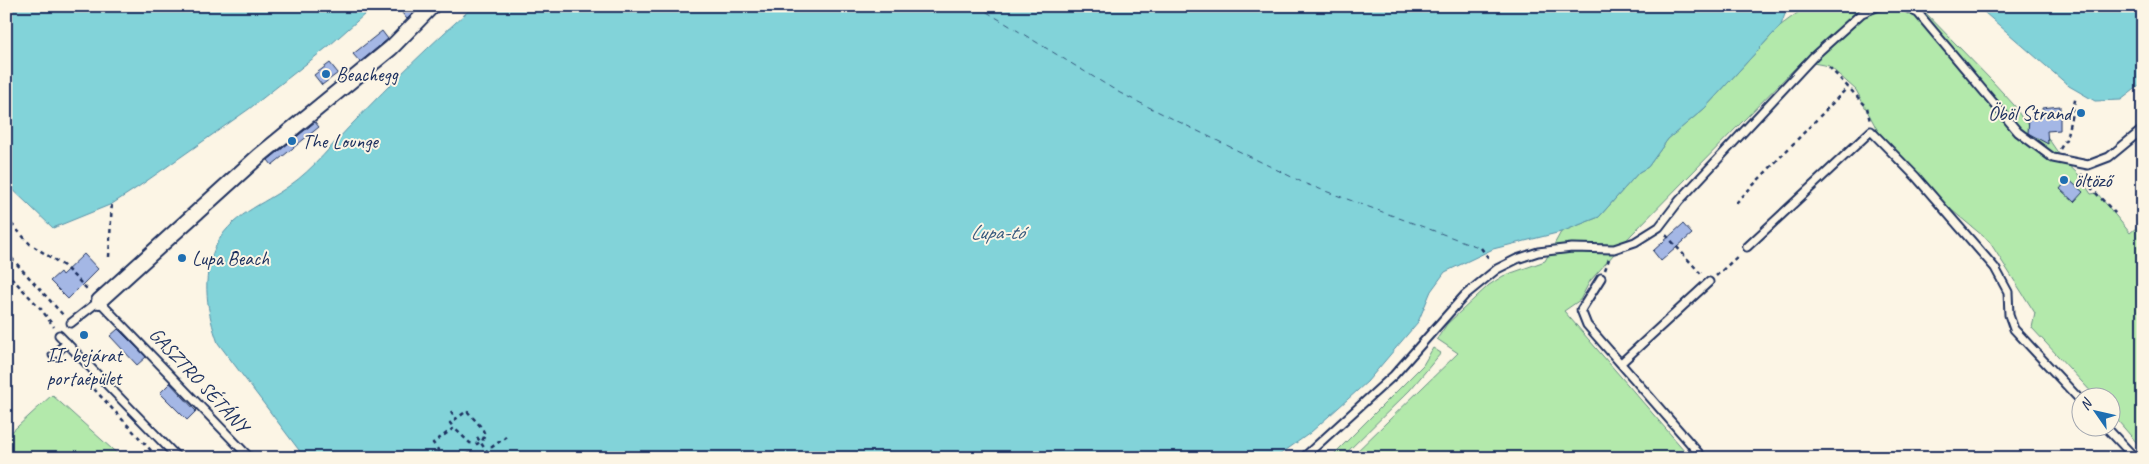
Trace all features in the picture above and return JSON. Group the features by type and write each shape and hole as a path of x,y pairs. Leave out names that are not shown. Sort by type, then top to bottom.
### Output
{"street":[{"path":"99,301 259,156 391,48 432,6"}],"lane":[{"path":"1303,458 1394,375 1465,295 1497,269 1517,259 1538,252 1572,248 1614,249 1635,242 1659,227 1679,201 1814,56 1862,13 1879,6"},
{"path":"1904,6 1918,14 2018,132 2054,158 2088,165 2109,157 2143,130"},
{"path":"1747,247 1871,131 1916,177 1995,268 2008,292 2010,315 2014,329 2072,391"},
{"path":"1601,278 1581,310 1587,325 1703,458"},
{"path":"1621,363 1709,282"},
{"path":"71,323 99,301"},
{"name":"GASZTRO SÉTÁNY","path":"99,301 250,458"},
{"path":"59,335 178,458"},
{"path":"53,355 67,343"},
{"path":"2114,436 2135,458"}],"path":[{"path":"1829,68 1866,107 1871,131"},
{"path":"1736,203 1848,87"},
{"path":"2054,158 2066,139 2076,96"},
{"path":"2093,190 2117,214"},
{"path":"109,256 112,201"},
{"path":"6,218 30,244 64,266 99,301"},
{"path":"1659,227 1709,282 1747,247"},
{"path":"1481,248 1497,269"},
{"path":"1601,278 1614,249"},
{"path":"6,252 71,323"},
{"path":"6,272 41,309 59,335"},
{"path":"92,386 158,458"},
{"path":"451,412 456,419"},
{"path":"467,412 482,428 485,435 480,442 470,443 454,428 450,423 467,412"},
{"path":"444,458 433,443 454,428"},
{"path":"458,458 469,452 479,457 506,437"},
{"path":"477,438 493,458 499,458"},
{"path":"400,458 409,458"}],"green space":[{"path":"1807,6 1919,6 2014,105 2023,120 2046,135 2063,160 2078,174 2091,194 2097,193 2130,233 2143,222 2143,450 2122,426 2122,386 2086,386 2032,328 2035,313 1989,241 1895,163 1856,90 1829,66 1802,61 1631,235 1590,281 1580,300 1564,311 1691,458 1350,458 1458,353 1437,339 1447,324 1489,285 1503,276 1545,261 1561,232 1599,217 1639,172 1648,167 1668,139 1705,108 1781,25"},
{"path":"1433,348 1441,353 1410,390 1341,458 1330,458 1423,365"},
{"path":"52,395 122,458 6,458 6,437"}],"water":[{"path":"6,6 374,6 330,45 249,109 138,187 112,204 53,228 6,183"},
{"name":"Lupa-tó","path":"474,6 1788,6 1781,25 1705,108 1668,139 1648,167 1639,172 1599,217 1561,232 1493,249 1445,272 1431,291 1418,322 1367,382 1310,433 1275,458 305,458 218,343 207,296 208,272 215,248 221,237 238,219 307,172 398,77"},
{"path":"1977,6 2143,6 2143,83 2121,100 2095,101 2069,86"}],"building":[{"path":"410,6 416,10 407,19 402,13"},
{"path":"382,31 388,39 360,62 353,54"},
{"name":"Beachegg","path":"330,63 338,73 322,85 314,75"},
{"path":"2060,106 2060,130 2047,131 2048,144 2028,133 2029,117 2043,116 2042,108"},
{"path":"315,122 319,127 272,165 268,160"},
{"path":"2068,179 2083,192 2074,202 2060,189"},
{"path":"1683,224 1692,234 1661,261 1653,251"},
{"path":"84,254 98,269 68,299 50,281 60,272 62,275"},
{"path":"118,329 146,357 137,365 110,336"},
{"path":"170,383 196,411 187,420 160,393"}],"ferry route":[{"path":"977,6 1120,93 1306,184 1481,248"}],"place":[{"name":"Beachegg","path":"326,74"},
{"name":"Öböl Strand","path":"2081,113"},
{"name":"The Lounge","path":"292,141"},
{"name":"öltöző","path":"2064,180"},
{"name":"Lupa Beach","path":"182,258"},
{"name":"II. bejárat portaépület","path":"84,335"}]}
